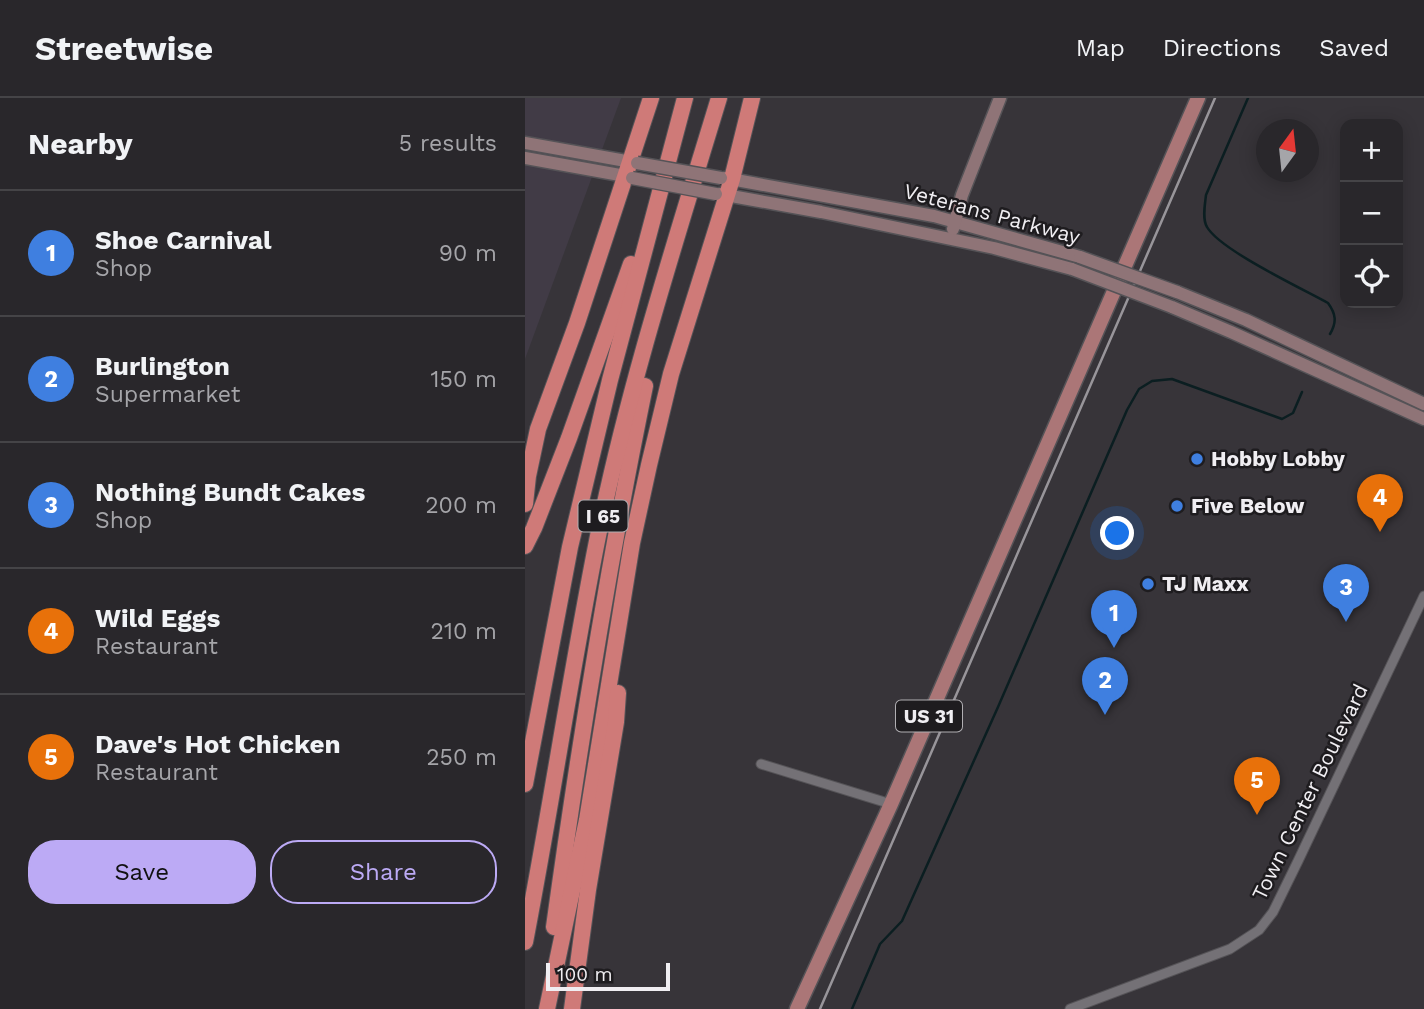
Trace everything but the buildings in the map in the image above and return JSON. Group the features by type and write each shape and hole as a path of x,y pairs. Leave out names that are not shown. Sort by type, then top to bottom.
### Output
{"highway":[{"path":"525,504 538,429 631,170 651,98"},
{"name":"I 65","path":"525,784 570,547 610,380 685,98"},
{"name":"I 65","path":"525,942 598,536 619,446 672,252 719,98"},
{"path":"545,1009 587,820 632,542 649,465 671,374 721,195 753,98"},
{"path":"525,546 569,438 672,146"},
{"path":"545,1009 587,698 628,470 672,252"},
{"path":"572,1009 588,890 616,722 632,542"}],"main road":[{"path":"950,239 962,195 1000,98"},
{"name":"US 31","path":"797,1009 891,803 1198,98"},
{"name":"Veterans Parkway","path":"525,143 721,195 950,239 1032,257 1072,269 1231,332 1424,419"},
{"name":"Veterans Parkway","path":"525,158 726,178 888,206 955,221 1080,257 1177,292 1247,320 1424,404"}],"street":[{"name":"Town Center Boulevard","path":"1070,1009 1230,948 1259,930 1273,912 1299,861 1424,596"},
{"path":"761,764 891,803"}],"shaded area":[{"path":"525,98 621,98 525,359"}],"waterway":[{"path":"1248,98 1206,195 1205,224 1228,247 1328,303 1335,318 1330,334"},
{"path":"852,1009 880,944 902,921 1127,410 1139,389 1152,381 1172,379 1282,419 1293,413 1302,392"}],"railway":[{"path":"820,1009 1215,98"}],"place":[{"name":"Hobby Lobby","path":"1197,459"},
{"name":"Five Below","path":"1177,506"},
{"name":"Wild Eggs","path":"1380,532"},
{"name":"TJ Maxx","path":"1148,584"},
{"name":"Nothing Bundt Cakes","path":"1346,622"},
{"name":"Shoe Carnival","path":"1114,648"},
{"name":"Burlington","path":"1105,715"},
{"name":"Dave's Hot Chicken","path":"1257,815"}]}
